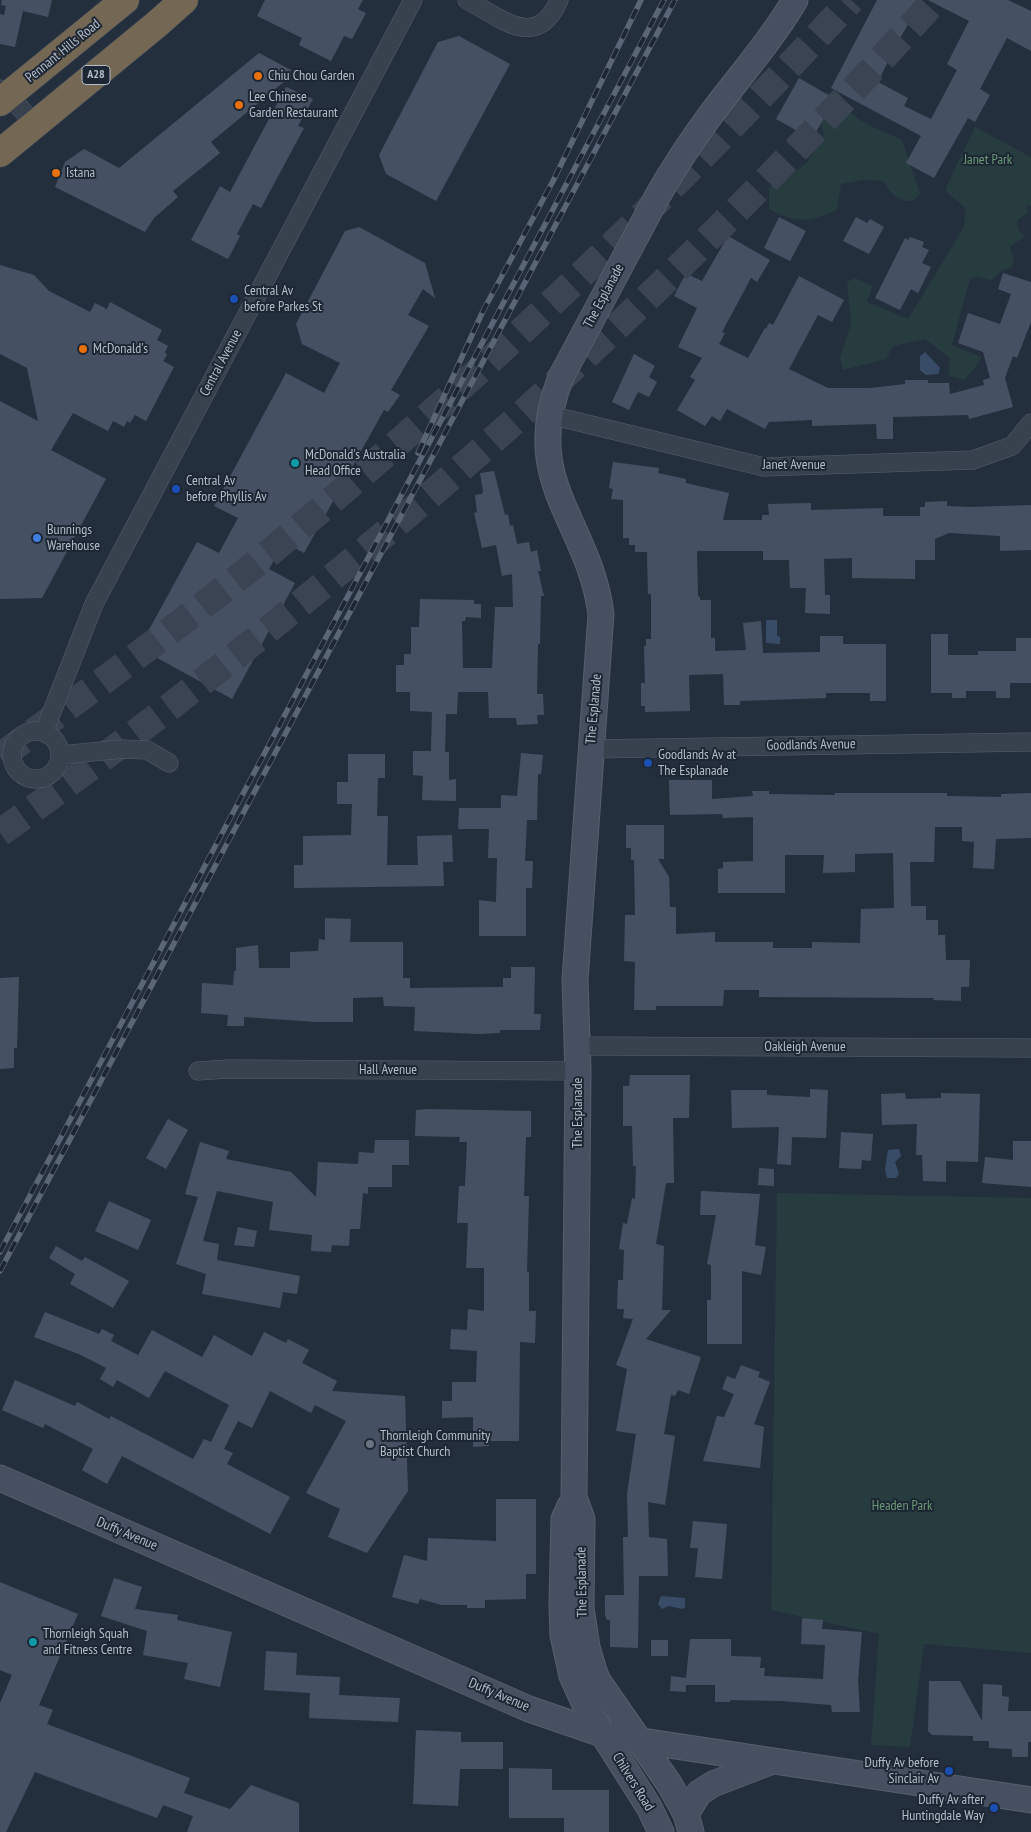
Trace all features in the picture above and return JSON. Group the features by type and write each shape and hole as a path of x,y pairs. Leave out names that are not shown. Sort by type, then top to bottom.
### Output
{"highway":[{"name":"Pennant Hills Road","path":"3,95 125,0"},
{"name":"A28","path":"0,153 158,24 184,0"}],"main road":[{"name":"The Esplanade","path":"642,1741 598,1681 583,1626 581,1608 582,1519 574,1497 578,1071 575,980 601,614 592,572 556,491 548,453 550,415 554,395 561,377 674,168 795,0"},
{"name":"Duffy Avenue","path":"0,1478 521,1706 602,1734 1031,1800"},
{"name":"The Esplanade","path":"574,1497 564,1519 563,1635 572,1676 587,1709 602,1734"},
{"path":"598,1681 596,1700 602,1734"},
{"name":"Chilvers Road","path":"602,1734 645,1800 661,1832"},
{"path":"642,1741 645,1800"},
{"path":"642,1741 670,1785 689,1823"},
{"path":"689,1823 699,1793 713,1784 773,1761"}],"street":[{"name":"Central Avenue","path":"44,732 94,604 413,0"},
{"path":"468,0 520,27 540,26 548,21 559,0"},
{"path":"3,95 35,125"},
{"name":"Janet Avenue","path":"550,415 764,467 972,460 1012,446 1031,423"},
{"path":"44,732 56,741 60,755 56,769 44,778 37,780 23,776 17,770 12,758 6,751 24,734 44,732"},
{"name":"Goodlands Avenue","path":"591,749 1031,742"},
{"path":"60,755 122,749 147,750 169,763"},
{"name":"Oakleigh Avenue","path":"578,1046 1031,1048"},
{"name":"Hall Avenue","path":"198,1071 228,1069 578,1071"}],"green space":[{"path":"839,92 844,103 857,118 902,140 920,194 913,201 903,200 892,193 883,181 864,180 841,184 837,210 819,217 803,220 795,219 769,209 769,188 806,164 824,134 819,118 820,99 826,93"},
{"name":"Janet Park","path":"975,127 1031,157 1031,206 1027,205 1028,212 1017,221 1018,229 1025,236 1010,247 1014,260 1012,267 1001,271 992,280 976,277 970,279 952,345 981,357 980,360 965,380 949,376 950,358 925,339 893,346 886,359 843,370 840,358 851,323 847,282 855,278 873,286 867,302 908,319 964,227 966,209 945,190"},
{"name":"Headen Park","path":"777,1193 1031,1198 1031,1653 924,1644 910,1747 871,1745 879,1634 771,1610"}],"water":[{"path":"925,352 940,368 938,374 926,375 920,370 920,356"},
{"path":"766,620 777,620 777,636 780,637 780,644 766,643"},
{"path":"899,1149 901,1156 895,1162 899,1174 896,1178 887,1178 885,1169 888,1150"},
{"path":"661,1596 685,1598 685,1607 682,1609 669,1606 662,1609 658,1604"}],"building":[{"path":"2,0 52,0 48,17 23,11 15,47 0,44 0,14 4,15 6,6 1,5"},
{"path":"265,0 363,0 358,9 366,13 352,39 344,36 331,61 299,45 302,38 257,16"},
{"path":"877,0 922,0 895,47 878,82 908,98 904,106 931,119 957,70 947,64 969,21 928,0 1008,0 1031,11 1031,51 1007,38 980,89 990,95 975,122 968,118 934,178 906,163 921,136 831,88"},
{"path":"459,36 510,64 436,201 386,174 379,155 438,42"},
{"path":"259,53 291,70 285,81 211,142 220,153 173,191 178,197 154,218 145,232 55,187 65,162 84,149 119,168"},
{"path":"799,78 835,99 812,139 776,119"},
{"path":"286,87 313,99 298,126 304,128 261,208 253,204 237,234 240,236 228,259 191,240 220,186 230,192"},
{"path":"779,217 806,231 790,261 764,248"},
{"path":"856,217 867,223 870,219 884,227 869,254 843,241"},
{"path":"359,227 425,263 435,298 423,289 408,315 429,326 391,390 400,395 388,412 384,410 304,553 284,542 269,569 295,583 232,699 139,648 197,542 219,553 238,518 214,506 286,373 324,393 340,363 302,344 296,324 345,231"},
{"path":"728,236 770,260 757,282 751,278 722,332 725,333 719,344 748,358 765,328 769,323 773,325 799,276 844,300 832,322 818,315 789,369 828,388 871,388 905,384 905,380 928,380 928,383 949,383 950,394 984,385 983,380 990,378 983,352 958,343 968,313 1000,324 1011,294 998,289 1003,273 1031,282 1031,322 1017,358 1013,356 1005,378 1013,407 969,419 968,415 893,417 893,439 877,439 876,424 812,426 812,420 769,422 765,429 727,409 720,421 712,416 705,426 677,410 695,380 690,377 702,358 678,347 697,308 674,296 684,277 687,278 689,275 702,281"},
{"path":"910,237 924,242 922,247 929,250 922,263 931,267 918,293 911,289 900,310 875,298 905,238 908,240"},
{"path":"0,265 34,275 49,291 90,312 95,303 107,309 110,302 162,330 157,340 168,346 165,352 167,355 163,361 174,367 146,421 135,415 130,423 127,421 124,427 113,421 108,431 73,413 51,450 106,479 42,598 0,599 0,401 38,421 27,368 0,354"},
{"path":"634,354 655,366 649,377 657,382 649,397 638,392 629,410 612,402"},
{"path":"613,462 659,468 658,473 686,479 686,483 729,493 723,520 762,520 762,515 769,515 768,504 811,503 811,510 883,508 883,516 920,516 920,507 925,507 925,502 947,501 947,506 969,507 1031,505 1031,550 1000,551 1000,536 949,533 935,539 935,560 915,560 915,579 852,578 852,558 824,559 825,595 830,595 830,614 805,613 806,588 790,588 789,560 763,560 763,551 697,551 698,596 700,600 711,600 711,638 715,638 715,651 746,650 743,623 761,621 763,653 820,652 820,636 843,636 843,644 886,644 886,701 870,701 870,693 826,693 826,698 740,701 740,705 724,705 723,674 689,675 690,711 645,712 645,706 641,706 641,683 645,683 644,646 646,646 646,639 651,639 651,594 648,594 647,552 635,552 635,545 629,545 629,538 623,538 623,500 611,499 613,489 609,488"},
{"path":"494,471 505,515 508,514 510,526 513,525 517,544 529,542 531,552 537,550 541,571 538,571 544,596 541,596 537,694 543,694 544,715 537,715 538,724 517,725 516,718 489,718 488,692 458,692 457,714 446,714 445,752 449,752 449,780 456,779 456,801 422,800 423,776 413,775 413,751 431,751 432,712 410,711 410,692 396,692 396,665 404,665 404,654 411,654 411,627 419,627 420,599 474,600 474,604 481,604 481,618 466,617 465,621 462,621 463,668 492,668 495,607 513,607 512,574 502,576 496,545 482,548 474,513 477,512 475,495 482,494 483,491 480,473"},
{"path":"931,634 948,634 948,655 978,655 978,651 1016,651 1016,638 1031,638 1031,683 1010,683 1010,698 996,698 996,691 966,691 966,698 952,698 952,693 931,693"},
{"path":"521,753 543,755 541,774 538,774 537,820 527,820 525,861 533,861 532,888 526,888 526,936 479,936 479,900 496,902 497,858 488,858 489,829 458,829 459,808 501,808 501,795 517,796"},
{"path":"348,754 385,754 385,778 378,778 377,816 388,816 387,865 418,865 417,836 452,835 453,862 443,862 444,886 294,888 294,865 303,865 303,836 351,835 352,804 337,804 337,782 348,782"},
{"path":"669,780 712,780 712,799 753,796 752,791 769,791 769,794 835,795 835,793 947,793 947,796 1001,797 1001,794 1031,793 1031,838 996,839 994,869 973,868 974,842 962,841 962,827 935,827 934,862 910,862 911,906 926,906 926,920 938,920 938,935 945,935 946,960 970,960 969,987 961,987 961,1001 933,1000 934,998 759,997 759,990 724,990 723,1006 656,1006 656,1010 634,1010 635,962 624,961 625,915 635,915 634,860 631,860 631,848 626,848 626,825 664,825 664,859 658,859 669,877 670,907 676,907 676,934 715,932 715,942 773,942 773,948 812,948 812,942 860,943 861,909 894,908 893,853 855,854 855,872 823,873 824,855 785,855 785,893 718,893 718,869 723,868 723,862 753,861 753,817 723,818 722,814 670,815"},
{"path":"325,918 351,919 350,942 403,942 403,978 410,978 410,988 503,987 503,978 511,978 511,967 535,967 534,1014 541,1014 540,1030 500,1030 500,1033 479,1034 414,1031 415,1007 384,1006 383,997 353,998 353,1022 316,1022 244,1017 244,1026 227,1026 228,1015 201,1013 202,983 233,985 234,971 236,971 236,948 258,945 259,968 290,968 290,952 318,951 319,939 325,940"},
{"path":"19,977 17,1048 14,1048 14,1068 0,1069 0,978"},
{"path":"630,1075 690,1075 689,1118 673,1118 674,1183 666,1183 656,1244 664,1246 662,1310 671,1310 646,1339 701,1357 689,1394 678,1390 675,1396 671,1395 664,1434 675,1436 665,1505 648,1502 649,1537 667,1539 668,1576 639,1576 638,1648 610,1647 610,1620 607,1620 605,1615 605,1595 624,1595 623,1537 628,1537 627,1494 636,1434 616,1431 627,1369 616,1365 633,1319 623,1318 624,1309 617,1309 618,1280 623,1280 624,1250 619,1249 623,1223 627,1224 632,1198 635,1199 636,1166 633,1166 632,1126 623,1126 623,1086 629,1086"},
{"path":"810,1089 828,1090 826,1138 792,1137 791,1165 777,1164 779,1127 732,1128 731,1090 767,1090 767,1095 810,1097"},
{"path":"905,1093 906,1099 941,1098 941,1093 980,1094 978,1162 946,1161 946,1182 923,1181 922,1155 916,1155 917,1124 882,1125 881,1094"},
{"path":"416,1110 531,1111 531,1137 526,1137 524,1196 529,1196 527,1272 529,1272 529,1311 536,1311 535,1343 520,1342 519,1441 489,1441 489,1446 473,1447 473,1417 442,1418 442,1401 452,1401 452,1382 476,1382 477,1351 450,1349 451,1329 467,1330 468,1309 484,1311 484,1268 466,1268 468,1223 457,1223 459,1186 465,1186 467,1142 459,1142 460,1137 415,1136"},
{"path":"168,1119 188,1130 166,1169 146,1158"},
{"path":"841,1132 873,1134 871,1161 862,1160 861,1169 839,1168"},
{"path":"375,1140 409,1140 409,1165 392,1165 392,1187 368,1187 368,1194 363,1193 360,1229 350,1229 349,1246 332,1245 331,1252 311,1251 312,1235 269,1230 273,1202 217,1191 203,1241 219,1244 217,1260 300,1276 297,1294 283,1292 280,1308 202,1294 206,1274 176,1264 198,1197 185,1194 200,1142 229,1151 226,1159 291,1172 316,1197 318,1162 358,1164 359,1152 374,1153"},
{"path":"1013,1141 1031,1141 1031,1187 982,1183 985,1157 1013,1160"},
{"path":"759,1168 774,1169 774,1186 758,1185"},
{"path":"701,1191 760,1194 755,1245 766,1247 761,1275 742,1271 742,1344 707,1344 707,1300 711,1300 711,1265 707,1264 716,1215 700,1215"},
{"path":"109,1201 151,1220 138,1250 95,1231"},
{"path":"238,1227 257,1231 254,1247 234,1245"},
{"path":"56,1246 82,1261 85,1257 129,1281 113,1308 70,1284 75,1274 49,1258"},
{"path":"45,1312 99,1334 102,1329 114,1335 111,1341 138,1355 152,1330 202,1357 214,1335 252,1356 264,1332 286,1343 288,1339 309,1350 302,1363 337,1381 332,1391 405,1396 408,1491 367,1553 328,1537 340,1509 306,1493 346,1421 315,1405 311,1413 270,1391 252,1428 238,1421 224,1449 233,1453 227,1464 290,1497 270,1534 122,1456 107,1484 82,1470 93,1449 45,1424 43,1428 2,1410 15,1380 75,1406 77,1402 109,1419 111,1416 193,1459 204,1439 211,1442 229,1405 165,1371 149,1398 117,1380 113,1387 100,1379 106,1368 81,1355 34,1337"},
{"path":"741,1365 760,1372 758,1377 770,1382 754,1424 764,1427 760,1468 703,1461 717,1416 724,1417 734,1394 722,1389 727,1376 735,1379"},
{"path":"496,1499 536,1499 536,1574 526,1574 526,1599 485,1600 485,1608 467,1608 467,1605 442,1605 420,1599 418,1604 392,1597 404,1555 427,1561 428,1538 496,1541"},
{"path":"693,1521 727,1524 722,1579 695,1577 698,1548 690,1548"},
{"path":"114,1578 142,1587 135,1609 178,1615 177,1620 232,1632 220,1687 184,1679 188,1663 143,1655 147,1631 101,1616"},
{"path":"0,1582 78,1614 39,1705 53,1710 47,1724 190,1778 184,1793 230,1809 251,1785 299,1803 299,1832 187,1832 193,1816 163,1805 157,1818 35,1772 6,1832 0,1832 0,1703 12,1675 0,1670"},
{"path":"802,1618 823,1620 822,1629 862,1632 858,1680 860,1712 832,1712 831,1705 781,1701 730,1700 730,1702 715,1702 715,1685 686,1685 686,1692 670,1691 671,1676 686,1678 690,1639 731,1639 731,1656 761,1657 760,1668 765,1668 764,1676 823,1679 825,1645 801,1644"},
{"path":"651,1640 668,1640 668,1656 651,1656"},
{"path":"266,1651 297,1653 296,1675 340,1677 339,1695 400,1698 398,1722 309,1718 310,1693 264,1690"},
{"path":"929,1681 960,1681 982,1721 983,1684 1002,1685 1002,1696 1009,1697 1008,1711 1031,1711 1031,1742 1028,1742 1028,1757 1012,1757 1012,1749 989,1748 989,1741 973,1741 973,1736 932,1735 928,1731"},
{"path":"416,1730 461,1732 461,1742 503,1742 503,1769 460,1769 458,1806 413,1804"},
{"path":"509,1768 552,1769 552,1790 609,1790 609,1832 564,1832 564,1818 509,1818"}],"tunnel":[{"path":"0,757 207,603 350,485 425,419 499,352 643,215 714,145 851,0"},
{"path":"0,833 126,740 250,644 372,545 490,442 606,337 719,228 829,116 935,0"}],"railway":[{"path":"418,453 483,311 553,181 641,0"},
{"path":"0,1252 664,0"},
{"path":"0,1271 675,0"}],"place":[{"name":"Chiu Chou Garden","path":"258,76"},
{"name":"Lee Chinese Garden Restaurant","path":"239,105"},
{"name":"Istana","path":"56,173"},
{"name":"Central Av before Parkes St","path":"234,299"},
{"name":"McDonald's","path":"83,349"},
{"name":"McDonald's Australia Head Office","path":"295,463"},
{"name":"Central Av before Phyllis Av","path":"176,489"},
{"name":"Bunnings Warehouse","path":"37,538"},
{"name":"Goodlands Av at The Esplanade","path":"648,763"},
{"name":"Thornleigh Community Baptist Church","path":"370,1444"},
{"name":"Thornleigh Squah and Fitness Centre","path":"33,1642"},
{"name":"Duffy Av before Sinclair Av","path":"949,1771"},
{"name":"Duffy Av after Huntingdale Way","path":"994,1808"}]}
